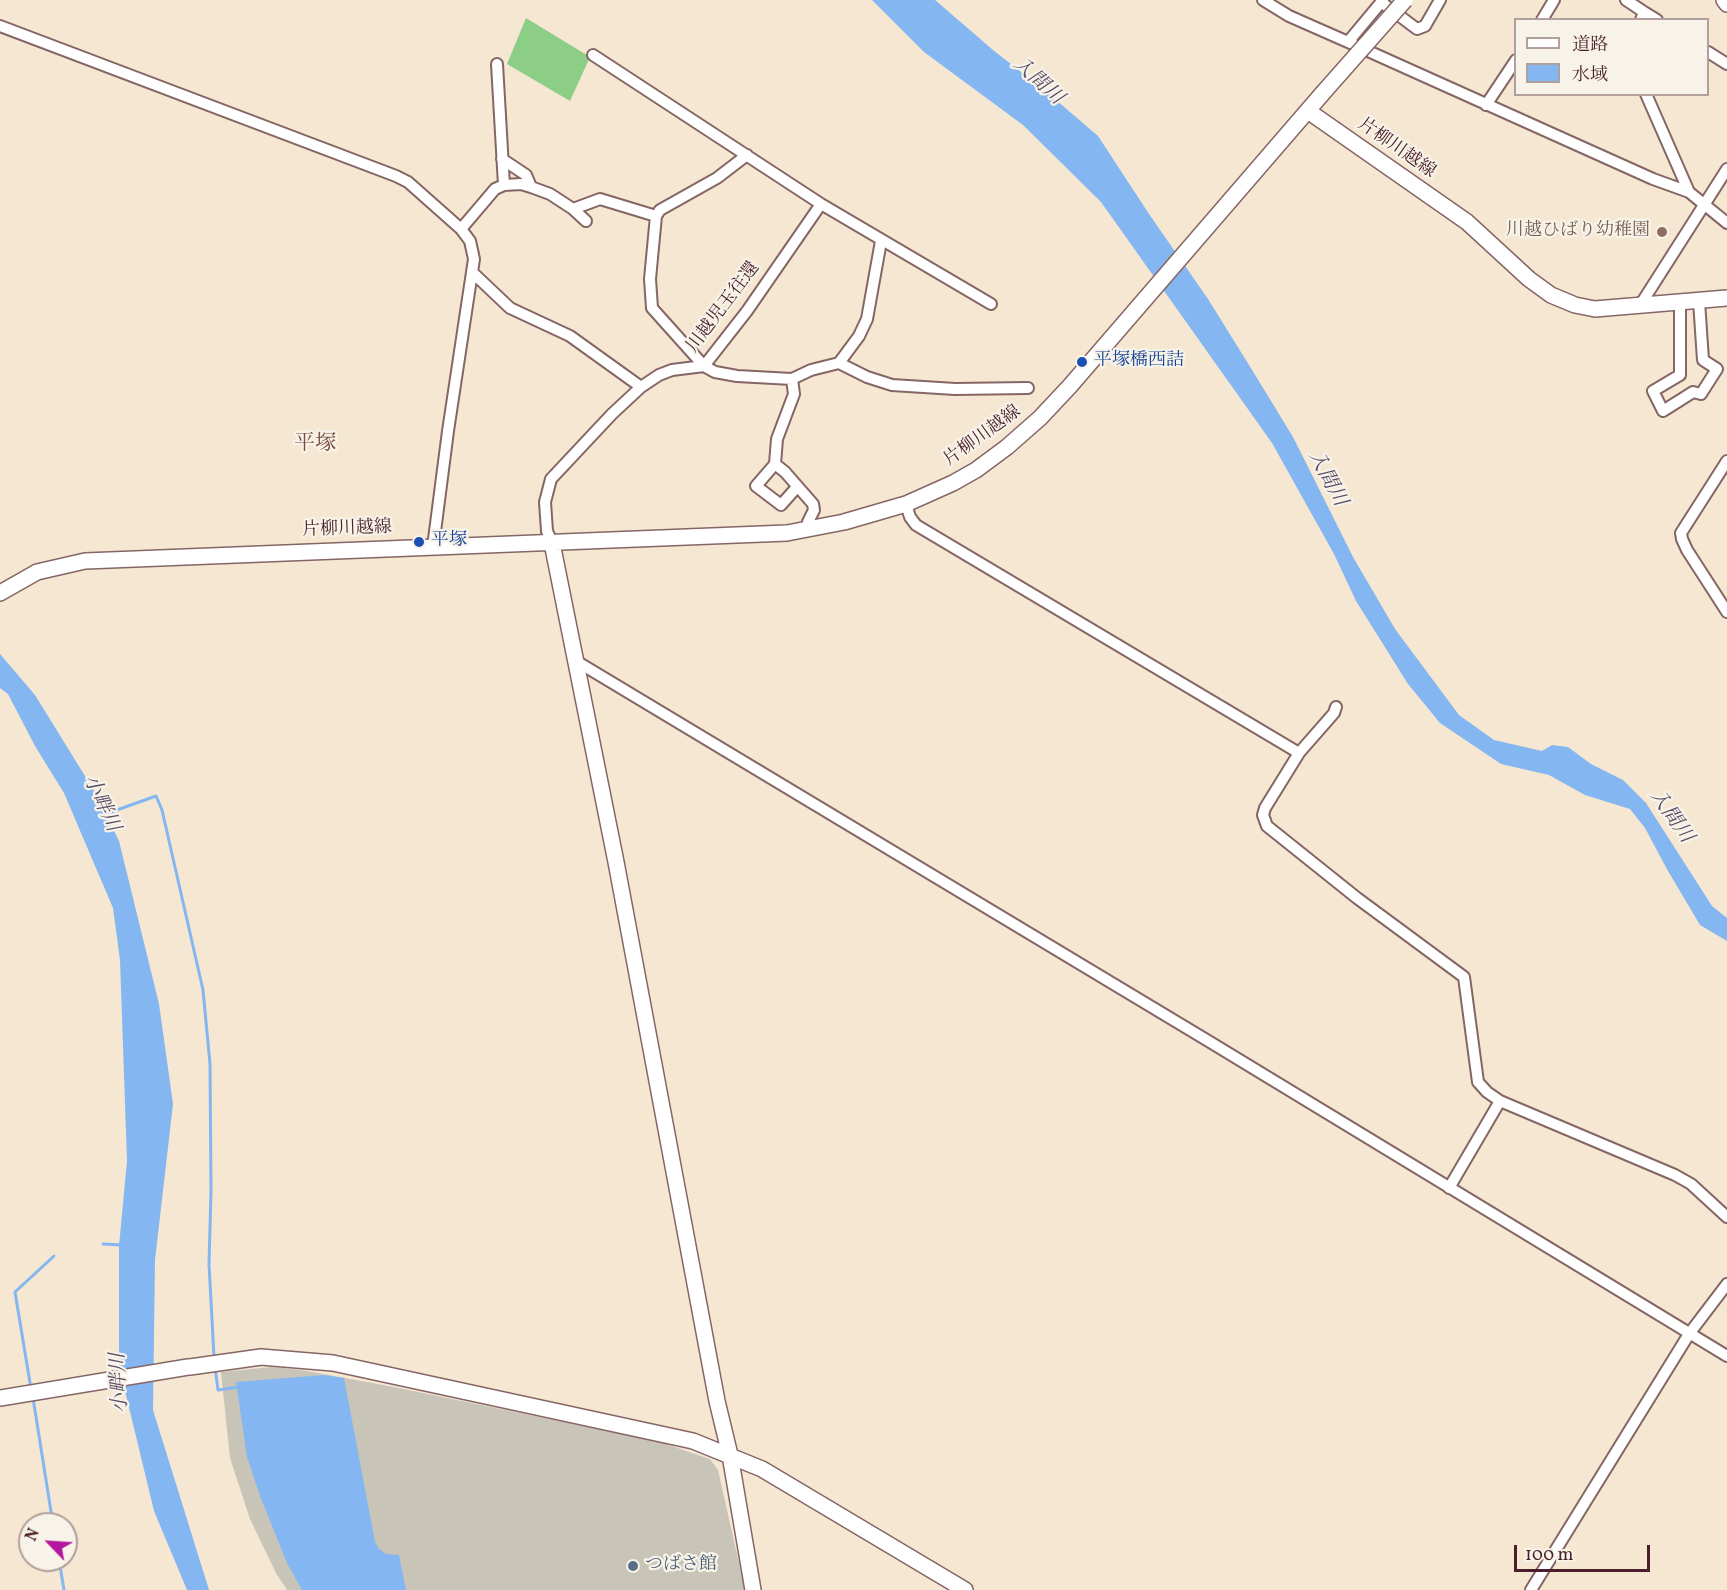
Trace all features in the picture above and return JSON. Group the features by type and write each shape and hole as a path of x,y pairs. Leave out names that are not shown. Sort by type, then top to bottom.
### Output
{"street":[{"path":"1265,0 1289,16 1653,179 1689,192 1727,223"},
{"path":"1308,111 1405,0"},
{"path":"1348,42 1382,1 1417,29 1425,26 1440,0"},
{"path":"1543,18 1554,0"},
{"path":"1626,0 1643,16"},
{"path":"1724,0 1727,4"},
{"path":"0,26 396,176 408,182 461,229 470,241 474,259 448,431 434,547"},
{"path":"1709,53 1727,64"},
{"path":"593,55 821,204 991,304"},
{"path":"1486,105 1514,62"},
{"path":"496,64 504,185"},
{"path":"1647,96 1689,192"},
{"name":"片柳川越線","path":"0,593 37,572 85,561 787,533 874,515 906,504 953,483 1007,447 1055,403 1308,111 1467,222 1529,279 1551,295 1594,309 1727,298"},
{"path":"747,155 717,178 660,210 656,216 650,279 652,308 704,366 724,374 792,379 811,370 839,363 859,336 867,319 881,241"},
{"path":"502,159 526,175 531,187"},
{"path":"1639,307 1727,169"},
{"path":"461,229 495,189 504,185 521,184 548,193 573,209 586,221"},
{"path":"573,209 600,199 656,216"},
{"name":"川越児玉往還","path":"552,543 547,531 545,502 551,479 612,414 641,387 659,375 672,370 704,366 747,311 821,204"},
{"path":"472,272 510,308 570,336 641,387"},
{"path":"1680,302 1680,375 1653,391 1663,411 1694,392 1701,394 1717,369 1703,360 1699,301"},
{"path":"839,363 867,377 892,385 955,389 1028,388"},
{"path":"792,379 794,394 777,439 775,464 756,486 781,505 797,487"},
{"path":"1727,461 1682,533 1687,550 1727,612"},
{"path":"775,464 813,504 814,510 808,522 808,530"},
{"path":"906,504 910,517 916,525 1299,753"},
{"path":"552,543 691,1253 717,1401 730,1455 753,1590"},
{"path":"576,661 1727,1356"},
{"path":"1336,707 1334,713 1299,753 1265,808 1263,815 1267,826 1464,977 1479,1082 1487,1092 1500,1101 1675,1175 1691,1184 1727,1217"},
{"path":"1449,1188 1500,1101"},
{"path":"1531,1590 1689,1334 1727,1284"},
{"path":"0,1398 189,1367 261,1358 333,1363 693,1441 762,1468 965,1590"}],"shaded area":[{"path":"272,1367 394,1387 660,1442 710,1459 718,1470 745,1590 287,1590 276,1573 250,1519 230,1458 221,1372"}],"green space":[{"path":"526,18 590,57 570,101 507,64"}],"water":[{"path":"872,0 935,0 1098,136 1208,299 1293,437 1353,557 1395,629 1459,715 1494,740 1542,751 1552,745 1568,747 1591,764 1623,780 1646,803 1712,906 1727,918 1727,941 1700,925 1645,828 1630,809 1585,795 1549,775 1501,764 1440,723 1408,684 1356,601 1334,554 1272,443 1101,202 1023,125 924,52"},
{"name":"小畔川","path":"0,654 35,695 93,789 119,841 159,1004 173,1104 155,1260 153,1410 209,1590 187,1590 154,1511 119,1366 119,1246 127,1161 120,960 113,908 64,793 35,746 8,694 0,688"},
{"path":"324,1375 344,1378 375,1542 386,1554 399,1555 406,1590 302,1590 287,1563 260,1496 247,1457 236,1382"}],"waterway":[{"name":"小畔川","path":"103,815 156,796 162,810 203,990 210,1064 209,1264 214,1357"},
{"path":"103,1244 122,1245"},
{"path":"31,1389 15,1292 54,1256"},
{"path":"215,1367 218,1390 239,1387"},
{"path":"33,1398 51,1512"},
{"path":"61,1572 64,1590"}],"place":[{"name":"川越ひばり幼稚園","path":"1662,232"},
{"name":"平塚橋西詰","path":"1082,362"},
{"name":"平塚","path":"419,542"},
{"name":"つばさ館","path":"633,1566"}],"district":[{"name":"平塚","path":"315,445"}],"water label":[{"name":"入間川","path":"1037,82"},
{"name":"入間川","path":"1326,479"},
{"name":"入間川","path":"1670,817"}]}
